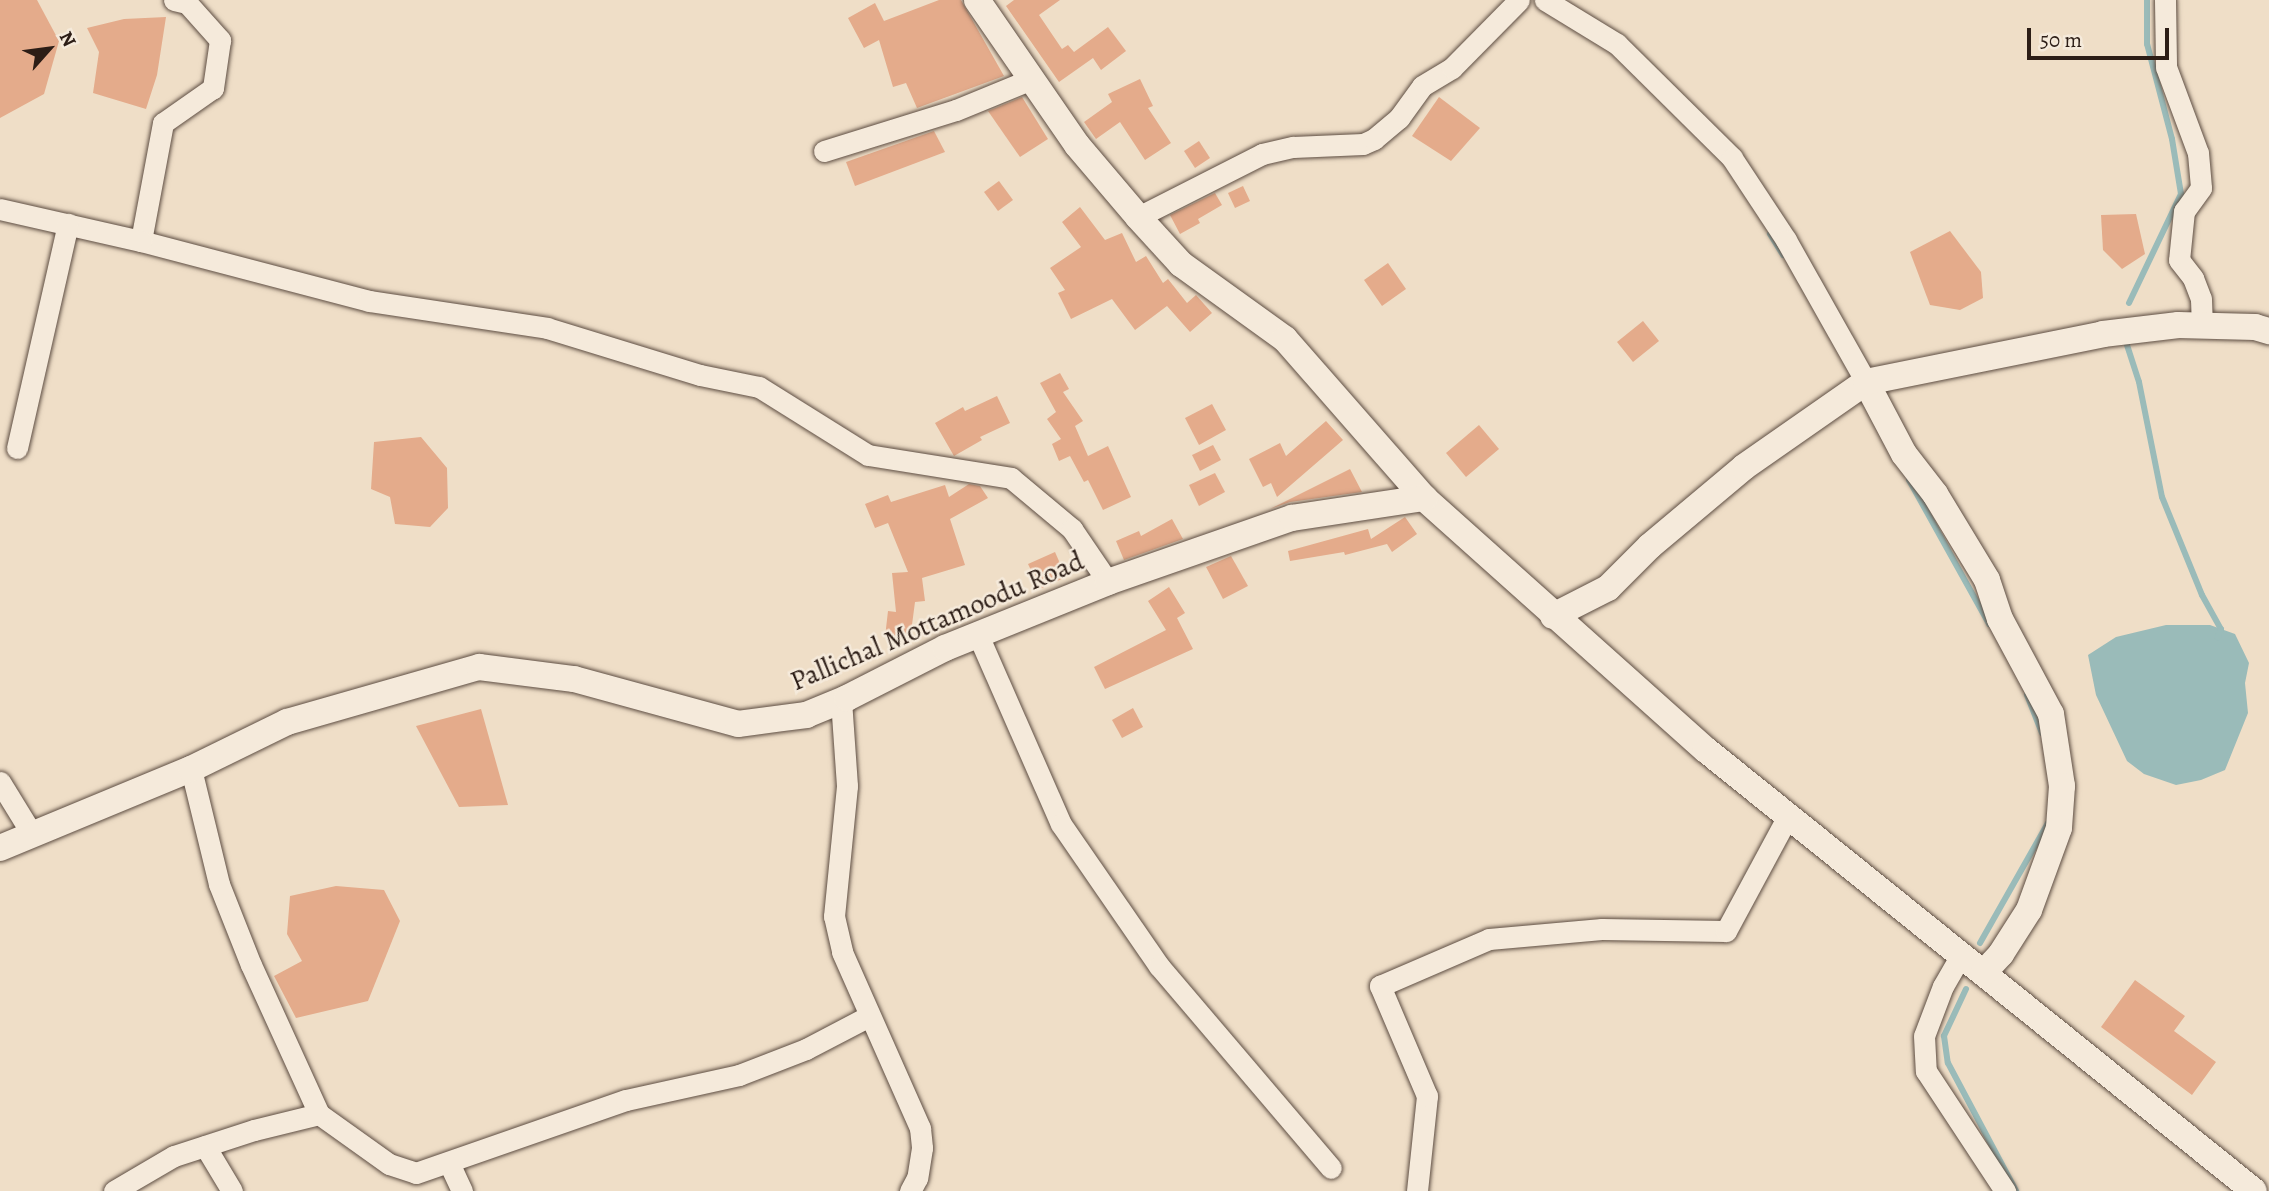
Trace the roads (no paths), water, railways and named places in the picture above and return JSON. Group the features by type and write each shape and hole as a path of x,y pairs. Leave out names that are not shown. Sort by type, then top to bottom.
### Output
{"street":[{"path":"141,240 163,123 214,88 220,40 187,3 174,0"},
{"path":"977,0 1077,145 1138,218 1181,264 1285,339 1424,498 1706,750 2253,1191"},
{"path":"1138,218 1262,154 1293,147 1363,144 1374,139 1399,118 1422,86 1452,68 1519,0"},
{"path":"1545,0 1617,44 1732,158 1786,240 1905,454 1935,494 1987,580 2000,619 2051,714 2062,786 2059,828 2024,919 2001,954 1983,973"},
{"path":"2165,0 2166,67 2198,153 2201,188 2184,211 2179,260 2193,278 2201,299 2202,326"},
{"path":"824,151 956,110 1030,79"},
{"path":"0,209 141,240 369,301 547,328 700,375 759,387 867,455 1011,478 1072,529 1108,582"},
{"path":"18,448 68,224"},
{"path":"1553,616 1608,588 1650,546 1744,467 1866,382 2103,334 2178,325 2255,327 2269,331"},
{"name":"Pallichal Mottamoodu Road","path":"0,848 191,769 287,722 479,667 574,679 738,724 806,715 978,635 1108,582 1292,518 1424,498"},
{"path":"978,635 1061,824 1160,965 1331,1168"},
{"path":"841,700 847,786 834,916 842,952 920,1128 922,1148 917,1178 910,1191"},
{"path":"191,769 219,884 251,965 319,1114 389,1164 416,1172 449,1163 625,1100 677,1091 738,1074 806,1049 869,1016"},
{"path":"0,782 32,834"},
{"path":"1417,1191 1427,1096 1380,986 1489,939 1602,929 1726,931 1788,816"},
{"path":"1961,955 1943,986 1924,1036 1926,1071 2005,1191"},
{"path":"114,1191 174,1156 319,1114"},
{"path":"205,1146 232,1191"},
{"path":"449,1163 462,1191"}],"water":[{"path":"2166,625 2210,625 2235,634 2249,663 2245,683 2248,713 2225,770 2201,780 2176,785 2144,774 2127,761 2096,695 2088,655 2116,637"}],"waterway":[{"path":"2129,303 2181,194 2172,139 2147,44 2147,0"},
{"path":"1770,234 1783,255"},
{"path":"2126,342 2139,382 2162,497 2202,595 2221,629 2218,637"},
{"path":"1909,480 1989,624"},
{"path":"2027,695 2042,733"},
{"path":"1980,943 2048,823"},
{"path":"1966,989 1944,1036 1948,1063 2016,1191"}]}
